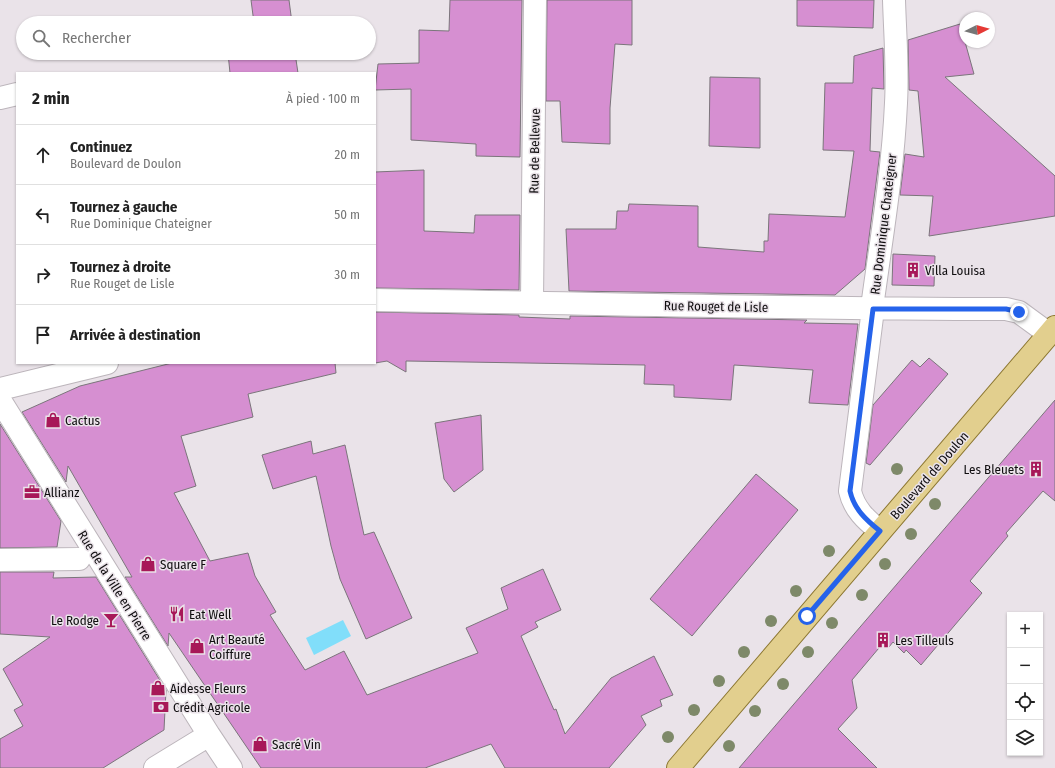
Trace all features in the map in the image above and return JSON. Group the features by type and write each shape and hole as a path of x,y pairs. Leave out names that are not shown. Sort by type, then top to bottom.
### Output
{"main road":[{"name":"Boulevard de Doulon","path":"678,768 1052,331"}],"street":[{"name":"Rue de Bellevue","path":"532,302 535,0"},
{"name":"Rue Dominique Chateigner","path":"880,531 864,517 852,501 850,491 873,300 887,204 896,104 894,0"},
{"path":"0,98 16,94"},
{"name":"Rue Rouget de Lisle","path":"376,300 873,309 1006,309 1019,312 1052,331"},
{"path":"0,389 103,364"},
{"name":"Rue de la Ville en Pierre","path":"0,400 231,768"},
{"path":"0,560 79,559"},
{"path":"155,768 209,735"}],"water":[{"path":"343,620 351,636 314,655 306,638"}],"building":[{"path":"251,0 289,0 291,16 253,16"},
{"path":"450,0 522,0 520,157 476,156 476,144 411,140 411,89 376,90 378,64 419,63 419,30 449,31"},
{"path":"547,0 632,0 632,45 615,44 610,108 610,144 562,142 560,101 546,101"},
{"path":"797,0 874,0 873,28 797,26"},
{"path":"959,24 959,48 967,48 974,74 945,77 1055,176 1055,216 929,236 933,196 900,195 905,154 924,157 918,91 909,90 908,40"},
{"path":"883,48 884,89 872,88 870,151 880,152 865,269 835,295 569,291 566,229 616,229 617,211 628,211 629,204 698,206 698,247 764,252 764,241 768,241 769,214 845,217 854,151 823,150 825,83 853,83 854,56"},
{"path":"229,60 296,60 298,72 230,72"},
{"path":"710,77 760,78 760,148 709,146"},
{"path":"424,170 424,231 474,233 475,215 520,215 519,290 376,288 376,172"},
{"name":"Villa Louisa","path":"893,254 935,256 934,286 892,285"},
{"path":"376,312 519,315 519,317 570,319 570,316 807,320 804,323 858,324 848,405 809,403 813,370 734,365 731,400 674,397 674,385 644,384 645,365 406,361 406,372 387,361 376,363"},
{"path":"929,358 948,374 870,465 866,463 873,405 912,360 920,367"},
{"path":"168,364 335,364 336,373 248,394 253,417 181,436 196,486 174,493 210,561 248,553 255,576 276,612 270,615 305,670 344,651 367,695 478,653 466,628 508,609 501,588 543,569 561,610 535,622 538,627 521,636 554,710 556,709 565,734 611,678 654,656 673,695 660,700 662,706 641,716 646,725 609,768 505,768 491,744 425,768 261,768 169,633 168,646 125,577 132,577 68,466 66,482 22,412 80,386"},
{"path":"1055,400 1055,501 1043,491 1006,533 1008,536 970,581 982,593 921,665 906,650 904,653 893,642 889,647 884,642 852,680 857,708 838,729 877,768 739,768"},
{"path":"481,415 483,470 454,492 444,479 435,423"},
{"path":"0,424 61,521 57,547 0,548"},
{"path":"311,441 313,454 345,445 364,535 374,532 412,618 366,639 340,579 331,546 316,476 273,489 262,455"},
{"path":"756,474 798,510 692,636 650,599"},
{"path":"0,572 54,572 53,578 96,577 166,690 164,730 103,768 0,768 0,739 23,726 14,710 23,705 3,669 50,637 0,634"}],"place":[{"name":"Villa Louisa","path":"913,270"},
{"name":"Cactus","path":"53,420"},
{"name":"Les Bleuets","path":"1036,469"},
{"name":"Allianz","path":"32,492"},
{"name":"Square F","path":"148,564"},
{"name":"Eat Well","path":"177,614"},
{"name":"Le Rodge","path":"111,620"},
{"name":"Les Tilleuls","path":"883,640"},
{"name":"Art Beauté Coiffure","path":"197,646"},
{"name":"Aidesse Fleurs","path":"158,688"},
{"name":"Crédit Agricole","path":"161,707"},
{"name":"Sacré Vin","path":"260,744"}],"route":[{"path":"807,616 880,531 864,517 852,501 850,491 873,309 1006,309 1019,312"}]}
